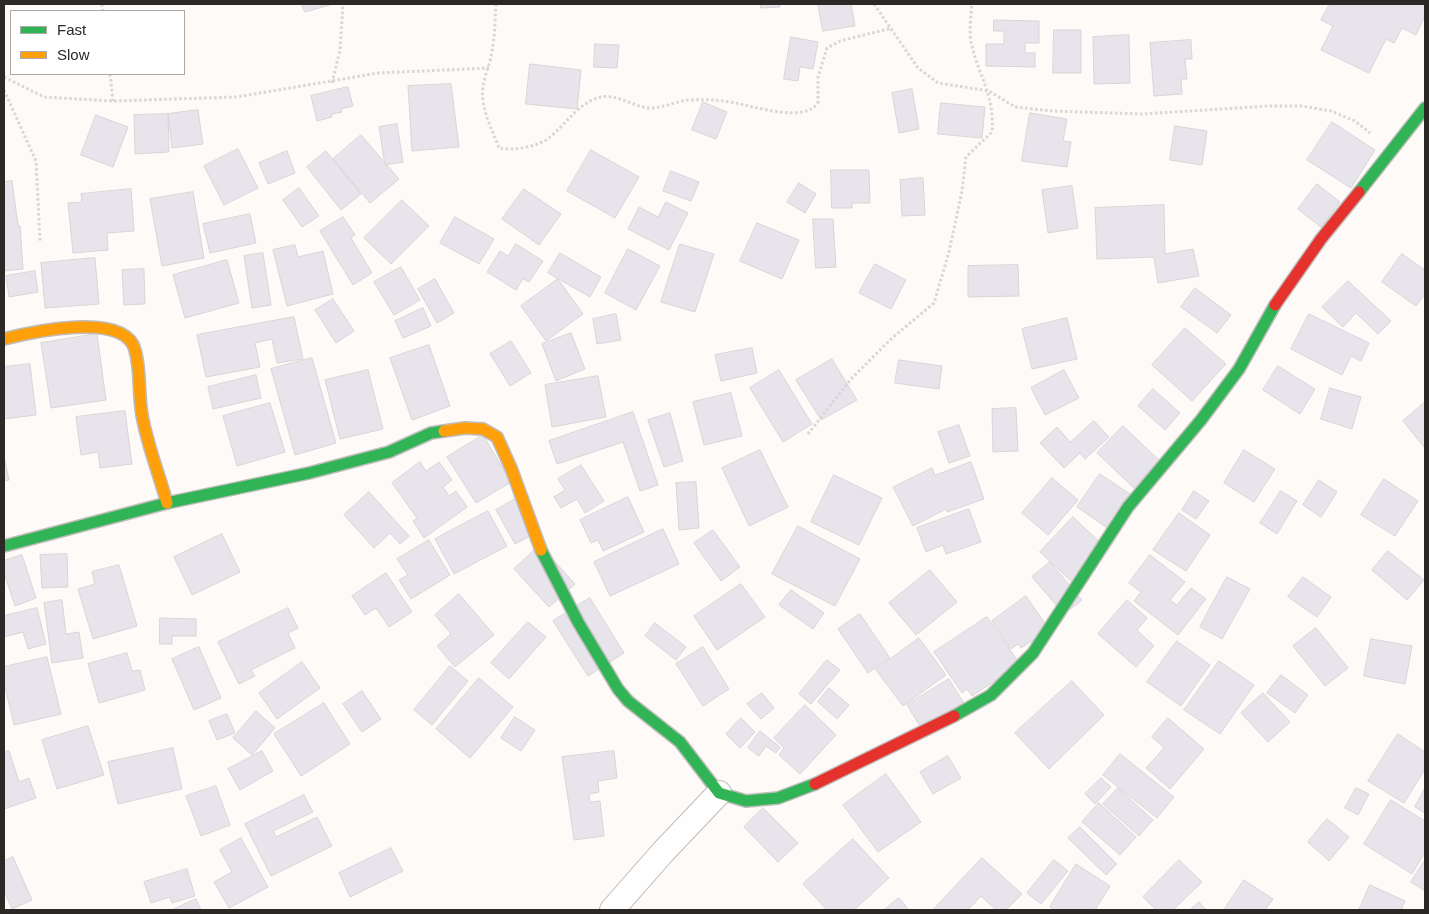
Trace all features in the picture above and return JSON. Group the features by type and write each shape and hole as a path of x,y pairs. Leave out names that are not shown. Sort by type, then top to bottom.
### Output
{"street":[{"path":"4,546 166,503 309,472 389,452 432,433 465,428 483,429 497,437 511,468 538,546 606,672 628,701 680,742 698,763 719,793 746,801 778,798 831,778 920,734 991,695 1033,653 1128,508 1201,420 1239,369 1280,296 1300,268 1425,108"},
{"path":"4,339 70,327 114,330 129,338 135,349 142,415 166,503"},
{"path":"612,910 663,852 719,793"}],"path":[{"path":"332,83 340,50 343,4"},
{"path":"496,4 489,68 482,85 483,100 488,122 500,148 508,150 532,145 550,137 564,121 587,103 603,97 649,108 677,101 700,100 737,103 775,112 788,113 811,109 818,102 818,77 827,48 840,41 892,28"},
{"path":"874,4 918,68 938,83 989,92 1015,107 1052,112 1143,114 1268,106 1312,108 1331,111 1355,121 1394,150"},
{"path":"808,434 851,379 892,338 934,304 949,252 962,191 966,157 992,132 989,92 971,42 972,4"},
{"path":"4,77 44,97 114,101 237,97 332,83 378,73 489,68"},
{"path":"110,75 114,101"},
{"path":"4,90 36,161 40,241"}],"building":[{"path":"302,4 333,4 305,12"},
{"path":"761,4 780,4 780,7 761,8"},
{"path":"818,4 851,4 855,26 823,31"},
{"path":"1330,4 1425,4 1425,16 1416,35 1402,28 1394,43 1386,39 1369,73 1321,50 1333,26 1321,20"},
{"path":"994,20 1039,21 1039,43 1025,43 1025,53 1035,53 1035,67 986,66 986,44 1004,44 1004,31 994,31"},
{"path":"1054,30 1081,30 1081,73 1053,73"},
{"path":"1129,35 1130,83 1094,84 1093,37"},
{"path":"791,37 818,42 813,69 800,67 798,81 784,79"},
{"path":"1191,40 1192,59 1185,59 1187,79 1181,79 1182,94 1154,96 1150,43"},
{"path":"595,44 619,45 617,68 594,67"},
{"path":"530,64 581,70 577,109 526,104"},
{"path":"451,84 459,147 412,151 408,86"},
{"path":"348,87 353,106 341,109 342,112 332,114 332,117 317,121 311,96"},
{"path":"912,89 919,129 899,133 892,93"},
{"path":"703,102 727,112 716,139 692,130"},
{"path":"941,103 985,107 982,138 938,134"},
{"path":"198,110 203,144 172,148 168,114"},
{"path":"1030,113 1067,119 1063,141 1071,142 1067,167 1022,161"},
{"path":"168,114 169,152 135,154 134,115"},
{"path":"96,115 128,127 113,167 81,155"},
{"path":"1332,122 1375,150 1351,188 1307,160"},
{"path":"397,124 403,162 385,165 379,127"},
{"path":"1175,126 1207,131 1202,165 1170,160"},
{"path":"361,135 399,179 370,203 333,159"},
{"path":"238,149 258,188 224,205 204,166"},
{"path":"591,150 639,177 615,218 567,191"},
{"path":"287,151 295,173 268,184 259,163"},
{"path":"326,151 361,194 341,210 307,167"},
{"path":"831,170 869,170 870,203 852,203 852,208 832,208"},
{"path":"671,171 699,182 691,201 663,191"},
{"path":"923,178 925,215 902,216 900,180"},
{"path":"12,181 18,225 20,226 23,269 4,271 4,182"},
{"path":"799,183 816,194 805,213 787,202"},
{"path":"1317,184 1340,202 1321,227 1298,209"},
{"path":"1072,186 1078,228 1048,233 1042,190"},
{"path":"299,188 319,216 302,227 283,200"},
{"path":"131,189 134,231 107,233 108,250 73,253 68,203 82,202 81,194"},
{"path":"524,189 561,214 539,245 502,219"},
{"path":"193,192 204,258 162,266 150,199"},
{"path":"402,200 429,226 391,264 364,238"},
{"path":"666,202 688,213 669,250 628,229 639,207 658,217"},
{"path":"1164,205 1165,254 1193,249 1199,276 1158,283 1154,257 1097,259 1095,208"},
{"path":"250,214 256,243 210,253 203,224"},
{"path":"343,217 355,235 351,238 372,273 353,285 320,231"},
{"path":"455,217 494,239 479,264 440,243"},
{"path":"813,219 833,219 836,267 816,268"},
{"path":"757,223 799,240 782,279 740,261"},
{"path":"516,244 543,261 529,282 523,279 516,290 487,272 500,251 508,256"},
{"path":"680,244 714,254 695,312 661,302"},
{"path":"295,245 298,257 323,251 333,294 287,306 273,250"},
{"path":"628,249 660,266 636,310 605,293"},
{"path":"263,253 271,305 252,308 244,256"},
{"path":"560,253 601,277 590,297 548,273"},
{"path":"1402,254 1425,270 1425,294 1416,306 1382,282"},
{"path":"95,258 99,304 45,308 41,263"},
{"path":"227,260 239,303 185,318 173,275"},
{"path":"875,264 906,280 891,309 859,293"},
{"path":"1018,265 1019,296 968,297 968,266"},
{"path":"401,267 420,300 394,315 374,282"},
{"path":"144,269 145,304 124,305 122,270"},
{"path":"35,271 38,292 9,297 6,276"},
{"path":"435,279 454,313 437,323 418,289"},
{"path":"558,279 583,314 546,341 521,306"},
{"path":"1348,281 1391,321 1378,334 1356,313 1343,327 1322,307"},
{"path":"1195,288 1231,315 1217,333 1181,307"},
{"path":"333,299 354,331 336,343 315,310"},
{"path":"423,308 431,326 403,338 395,321"},
{"path":"616,314 621,340 597,344 593,319"},
{"path":"1309,314 1369,343 1361,361 1351,356 1342,375 1291,349"},
{"path":"294,317 303,359 277,363 272,339 255,343 260,367 206,377 197,335"},
{"path":"1067,318 1077,359 1032,369 1022,329"},
{"path":"1185,328 1226,364 1192,401 1152,365"},
{"path":"571,333 585,369 556,381 542,344"},
{"path":"97,334 106,400 51,408 41,343"},
{"path":"511,341 531,373 510,386 490,354"},
{"path":"429,345 450,406 412,420 390,358"},
{"path":"752,348 757,373 721,381 715,355"},
{"path":"312,358 336,443 295,455 271,369"},
{"path":"832,359 857,400 821,420 796,380"},
{"path":"899,360 942,366 939,389 895,383"},
{"path":"30,364 36,415 4,419 4,367"},
{"path":"1278,366 1315,389 1300,414 1263,390"},
{"path":"368,370 383,429 340,439 325,380"},
{"path":"779,370 812,424 783,442 750,388"},
{"path":"1064,370 1079,398 1045,415 1031,388"},
{"path":"256,375 261,398 213,409 208,387"},
{"path":"598,376 606,417 552,427 545,385"},
{"path":"1330,388 1361,397 1352,429 1321,419"},
{"path":"1153,389 1180,413 1165,430 1138,406"},
{"path":"731,393 742,436 704,445 693,402"},
{"path":"1425,402 1425,448 1403,421"},
{"path":"270,403 285,452 237,466 223,416"},
{"path":"1016,408 1018,451 993,452 992,409"},
{"path":"125,411 132,464 100,468 98,452 81,455 76,417"},
{"path":"633,412 658,485 640,491 623,442 557,464 549,441"},
{"path":"670,413 683,461 664,467 648,420"},
{"path":"1094,421 1109,437 1085,459 1080,453 1064,468 1040,443 1057,427 1070,442"},
{"path":"959,425 970,456 949,463 938,432"},
{"path":"1123,426 1161,462 1135,489 1097,453"},
{"path":"483,435 511,482 476,503 447,457"},
{"path":"760,450 788,507 749,526 722,468"},
{"path":"1244,450 1275,469 1254,502 1224,483"},
{"path":"4,457 9,480 4,481"},
{"path":"420,462 426,471 439,462 452,480 443,487 449,496 456,491 467,507 424,538 413,521 417,518 392,483"},
{"path":"971,462 984,499 947,512 946,509 913,526 893,487 932,468 935,475"},
{"path":"581,465 604,501 585,513 577,499 561,508 554,497 565,490 558,479"},
{"path":"1100,474 1139,500 1116,534 1077,507"},
{"path":"834,475 882,498 859,545 811,522"},
{"path":"1052,478 1078,500 1048,535 1022,513"},
{"path":"1384,479 1418,501 1395,536 1361,515"},
{"path":"1319,480 1337,492 1321,517 1303,505"},
{"path":"696,482 699,528 679,530 676,483"},
{"path":"1194,491 1209,501 1196,519 1182,510"},
{"path":"1281,491 1297,501 1277,534 1260,523"},
{"path":"369,492 409,536 400,544 390,533 374,548 344,515"},
{"path":"628,497 644,532 603,551 598,540 591,543 580,520"},
{"path":"515,499 534,534 515,544 496,510"},
{"path":"969,509 981,542 946,554 943,545 926,552 917,528"},
{"path":"488,511 507,546 454,574 435,539"},
{"path":"1179,513 1210,535 1186,571 1153,550"},
{"path":"1073,517 1106,548 1073,583 1040,552"},
{"path":"798,526 860,559 835,606 772,574"},
{"path":"663,529 679,564 610,596 594,562"},
{"path":"713,530 740,567 721,581 694,543"},
{"path":"222,534 240,572 192,595 174,557"},
{"path":"429,540 450,575 411,599 399,580 408,575 397,559"},
{"path":"540,545 575,584 549,607 514,569"},
{"path":"1388,551 1424,580 1407,600 1372,570"},
{"path":"67,554 68,587 42,588 40,555"},
{"path":"22,555 36,598 15,606 4,573 4,561"},
{"path":"1150,555 1185,582 1170,600 1177,605 1191,588 1206,599 1178,635 1134,601 1141,592 1129,583"},
{"path":"1050,562 1082,600 1064,614 1032,577"},
{"path":"119,565 137,626 93,639 78,589 95,584 92,572"},
{"path":"930,570 957,602 916,635 889,603"},
{"path":"386,573 412,612 389,627 376,608 365,615 352,596"},
{"path":"1227,577 1250,589 1222,639 1200,627"},
{"path":"1303,577 1331,597 1317,617 1288,597"},
{"path":"741,584 765,617 717,650 694,616"},
{"path":"791,590 824,613 813,629 779,605"},
{"path":"459,594 494,635 455,667 437,646 451,634 435,615"},
{"path":"1026,596 1049,629 1021,648 1018,644 1011,649 992,621"},
{"path":"590,598 624,653 588,676 553,621"},
{"path":"62,600 66,634 79,632 83,658 52,663 44,603"},
{"path":"1127,600 1147,618 1137,630 1154,646 1136,667 1098,634"},
{"path":"37,608 46,644 28,649 23,632 4,637 4,616"},
{"path":"288,608 298,628 288,633 295,648 251,670 255,676 239,684 218,642"},
{"path":"860,614 890,658 868,673 838,629"},
{"path":"987,617 1020,664 972,696 967,689 962,693 934,652"},
{"path":"160,618 196,619 196,636 172,636 172,644 160,644"},
{"path":"528,622 546,637 509,679 491,663"},
{"path":"655,623 686,647 676,660 645,636"},
{"path":"1316,628 1348,668 1325,686 1293,646"},
{"path":"919,638 946,675 903,706 876,670"},
{"path":"1371,639 1412,646 1405,684 1364,676"},
{"path":"1177,641 1210,665 1181,706 1147,682"},
{"path":"199,647 221,698 194,710 172,659"},
{"path":"703,647 729,689 703,706 676,664"},
{"path":"127,653 132,671 140,670 145,690 99,703 88,664"},
{"path":"47,657 61,714 14,725 4,683 4,667"},
{"path":"827,660 840,670 811,704 799,694"},
{"path":"1219,661 1254,685 1220,734 1184,710"},
{"path":"302,662 320,688 277,719 259,693"},
{"path":"450,666 468,681 432,725 414,710"},
{"path":"1281,675 1308,695 1295,713 1267,693"},
{"path":"479,678 513,707 470,758 436,729"},
{"path":"949,679 965,705 923,731 907,705"},
{"path":"1072,681 1104,715 1049,769 1015,733"},
{"path":"829,688 849,705 837,719 818,702"},
{"path":"362,691 381,719 362,732 343,704"},
{"path":"762,693 774,708 761,719 747,704"},
{"path":"1263,693 1290,722 1268,742 1241,713"},
{"path":"324,703 350,744 301,776 274,734"},
{"path":"805,705 836,735 800,774 779,755 784,748 774,738"},
{"path":"256,711 275,728 252,755 233,738"},
{"path":"227,714 235,733 217,740 209,721"},
{"path":"515,717 535,730 521,751 501,738"},
{"path":"741,718 755,732 740,748 726,734"},
{"path":"1168,718 1204,749 1170,789 1146,768 1164,748 1152,737"},
{"path":"88,726 104,775 57,789 42,740"},
{"path":"760,731 780,747 776,753 766,746 759,756 748,748"},
{"path":"1398,734 1425,752 1425,769 1404,803 1368,781"},
{"path":"173,748 182,789 118,804 108,762"},
{"path":"9,751 19,782 29,778 36,798 4,809 4,752"},
{"path":"262,751 273,771 240,790 228,769"},
{"path":"614,751 617,778 598,781 599,792 589,794 590,802 600,801 604,836 574,840 562,757"},
{"path":"1120,754 1174,797 1157,818 1103,775"},
{"path":"948,756 961,778 933,794 920,772"},
{"path":"886,774 921,822 878,852 843,805"},
{"path":"1101,778 1111,787 1095,804 1085,794"},
{"path":"216,786 230,825 201,836 186,796"},
{"path":"1118,788 1153,820 1139,836 1103,804"},
{"path":"1356,788 1369,794 1358,815 1345,808"},
{"path":"1425,788 1425,813 1415,807"},
{"path":"304,795 313,812 273,831 276,837 317,817 332,846 271,876 245,824"},
{"path":"1391,800 1425,821 1425,852 1412,874 1364,844"},
{"path":"1099,803 1136,837 1120,855 1082,822"},
{"path":"763,808 798,843 778,862 744,827"},
{"path":"1327,819 1349,837 1329,861 1308,842"},
{"path":"1080,827 1117,864 1106,875 1068,838"},
{"path":"241,838 268,887 229,908 214,882 232,872 220,850"},
{"path":"853,839 889,878 854,910 827,910 803,884"},
{"path":"391,848 403,871 350,897 339,873"},
{"path":"13,857 32,900 12,909 4,891 4,861"},
{"path":"982,858 1022,894 1006,910 996,910 981,896 968,910 933,910"},
{"path":"1054,860 1068,871 1041,904 1027,893"},
{"path":"1179,860 1202,882 1173,910 1156,910 1143,897"},
{"path":"1425,860 1425,891 1411,882"},
{"path":"1076,864 1110,886 1095,910 1056,910 1050,907"},
{"path":"187,869 195,896 172,903 170,897 151,903 144,882"},
{"path":"1244,880 1273,899 1265,910 1224,910"},
{"path":"1370,885 1405,901 1401,910 1359,910"},
{"path":"899,898 909,910 884,910"},
{"path":"196,899 201,910 172,910"},
{"path":"1199,902 1206,910 1190,910"}],"traffic: fast":[{"path":"1359,192 1425,108"},
{"path":"954,716 991,695 1033,653 1128,507 1201,420 1239,369 1275,305"},
{"path":"4,546 167,503 309,473 389,452 431,433 444,431"},
{"path":"541,550 578,622 618,689 628,701 680,742 719,793 746,801 778,798 815,784"}],"traffic: slow":[{"path":"4,339 34,332 76,327 114,331 128,338 137,358 144,426 167,503"},
{"path":"444,431 465,428 483,429 497,437 511,468 541,550"}],"traffic: jam":[{"path":"1275,305 1321,239 1359,192"},
{"path":"815,784 954,716"}]}
